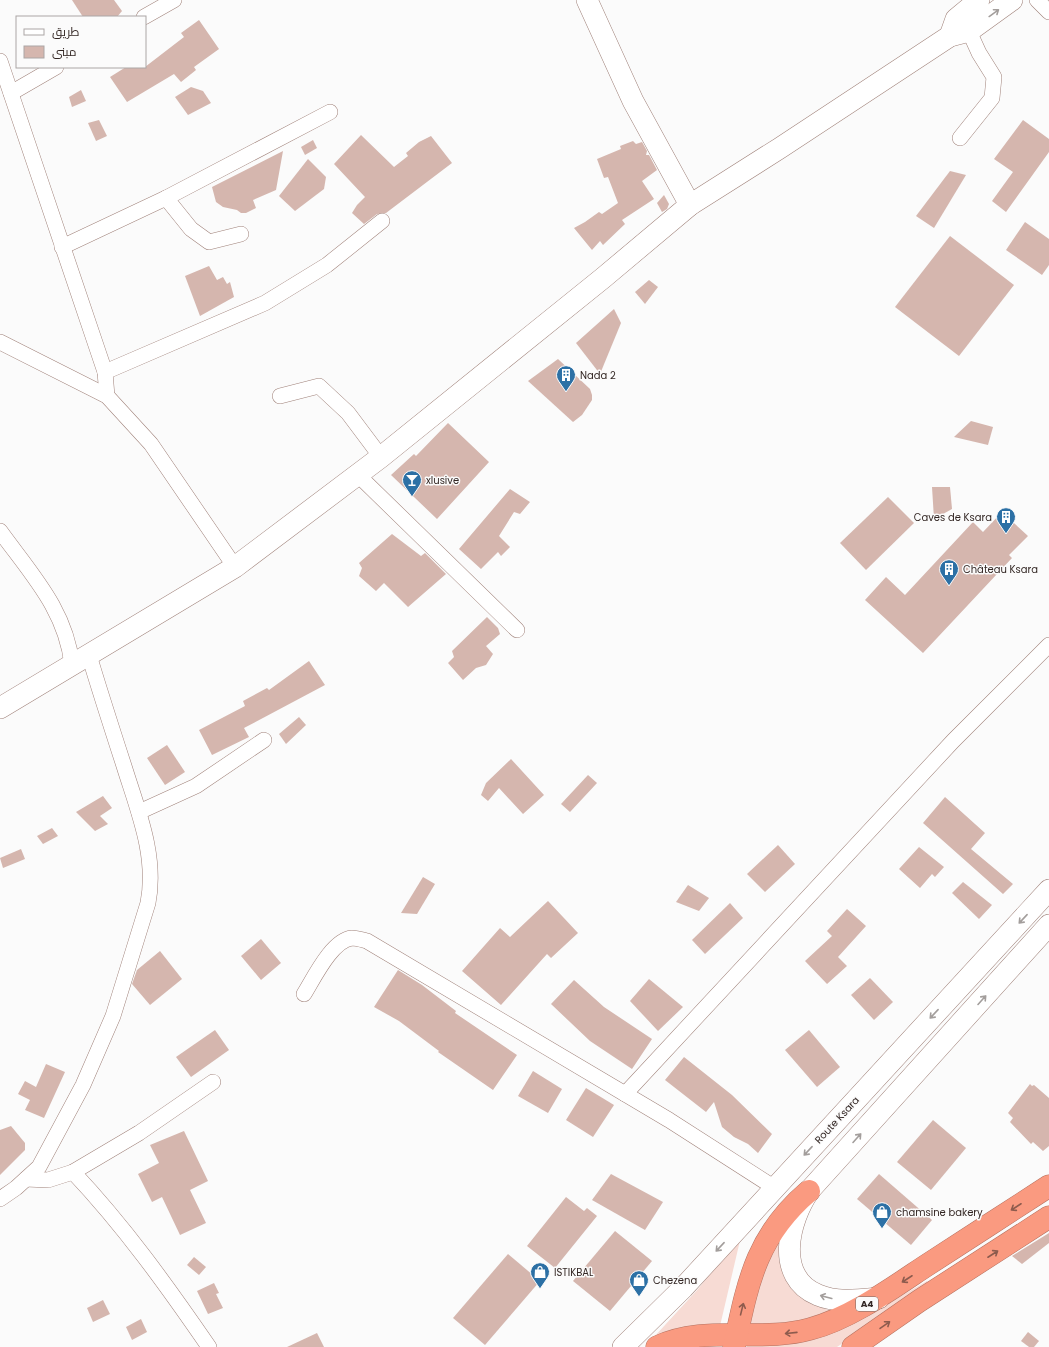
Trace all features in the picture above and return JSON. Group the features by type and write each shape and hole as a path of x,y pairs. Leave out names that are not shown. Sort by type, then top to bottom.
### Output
{"highway":[{"name":"A4","path":"657,1347 677,1340 695,1337 736,1340 811,1329 878,1298 1049,1186"},
{"path":"736,1340 752,1270 765,1241 777,1222 792,1205 809,1191"},
{"name":"A4","path":"853,1347 919,1301 1049,1218"}],"street":[{"path":"146,16 174,0"},
{"path":"586,0 633,101 690,205"},
{"path":"960,138 992,98 994,77 978,53 960,33 956,19 979,0"},
{"path":"0,708 235,567 381,457 597,283 690,205 1012,0"},
{"path":"1038,0 1049,12"},
{"path":"0,61 105,372 107,396"},
{"path":"11,93 54,68"},
{"path":"62,246 166,198 330,112"},
{"path":"166,198 191,228 209,242 241,234"},
{"path":"105,372 266,303 327,265 382,221"},
{"path":"0,342 107,396 151,444 235,567"},
{"path":"280,396 319,386 348,413 381,457"},
{"path":"358,475 517,630"},
{"path":"0,531 55,607 70,645 81,660 139,812 150,858 151,886 148,904 118,1003 83,1085 39,1167 0,1199"},
{"path":"625,1094 953,741 1049,645"},
{"path":"139,812 196,786 264,740"},
{"name":"Route Ksara","path":"623,1347 683,1288 1049,890"},
{"path":"878,1298 853,1300 828,1298 808,1289 794,1273 789,1253 789,1240 796,1214 809,1191 1049,925"},
{"path":"304,994 328,955 338,945 352,938 367,941 625,1094 775,1188"},
{"path":"26,1179 48,1180 73,1172 139,1133 213,1082"},
{"path":"73,1172 96,1196 138,1247 209,1347"}],"shaded area":[{"path":"742,1232 720,1326 654,1337 699,1288"},
{"path":"781,1236 813,1304 833,1312 827,1316 747,1329 758,1282"},
{"path":"927,1281 930,1285 837,1347 747,1347 747,1344 882,1307"}],"building":[{"path":"72,0 114,0 122,11 118,16 82,16"},
{"path":"199,20 219,49 194,67 196,70 181,82 174,74 127,102 110,77 124,68 146,68 146,66 184,37 181,33"},
{"path":"191,87 203,91 211,103 188,115 175,97"},
{"path":"81,90 86,101 72,107 69,97"},
{"path":"99,120 107,136 96,141 88,123"},
{"path":"1023,120 1049,139 1049,152 1006,212 992,201 1013,172 994,159"},
{"path":"361,135 394,167 408,156 406,153 419,142 431,136 452,163 386,213 377,214 364,224 352,213 365,197 334,164"},
{"path":"313,140 317,148 305,155 301,147"},
{"path":"633,141 636,144 642,142 647,151 646,155 649,155 657,170 642,181 654,199 622,220 625,224 603,245 600,241 592,250 574,228 599,212 602,214 618,203 608,177 604,178 597,159 621,149 620,146"},
{"path":"283,151 276,190 253,200 256,208 246,213 241,213 237,210 223,207 216,202 212,187"},
{"path":"308,159 326,177 324,189 295,211 279,196"},
{"path":"950,171 966,175 934,228 916,216"},
{"path":"664,195 669,204 667,209 662,212 657,203"},
{"path":"1025,222 1049,239 1049,265 1042,275 1006,250"},
{"path":"950,236 1014,285 959,356 895,307"},
{"path":"209,266 217,280 223,277 227,284 230,282 234,297 200,316 185,276"},
{"path":"649,280 658,287 645,304 635,292"},
{"path":"614,309 621,323 600,374 576,343"},
{"name":"Nada 2","path":"558,359 590,389 592,395 592,400 582,415 573,422 528,381"},
{"path":"971,421 993,427 988,445 954,437"},
{"path":"448,423 489,462 437,519 391,475 414,454 416,456"},
{"path":"932,487 950,487 952,509 934,519"},
{"path":"510,489 530,502 520,514 514,512 499,536 510,547 501,556 498,552 481,569 459,549"},
{"path":"888,497 914,523 866,570 840,543"},
{"name":"Château Ksara","path":"1002,512 1028,536 1009,555 1012,558 923,653 865,600 886,577 905,595 973,522 983,532"},
{"path":"392,534 421,556 425,553 446,574 408,607 384,583 376,591 359,576 362,568 359,563"},
{"path":"487,617 498,628 500,634 486,646 493,654 486,665 476,668 463,680 448,663 454,657 452,651"},
{"path":"309,661 325,685 244,728 249,737 212,755 199,730 245,706 243,701 267,688 269,690"},
{"path":"299,717 306,725 286,744 279,734"},
{"path":"167,745 185,772 165,785 147,758"},
{"path":"511,759 544,795 523,814 499,788 488,801 481,795 486,783"},
{"path":"588,775 597,783 570,812 561,804"},
{"path":"103,796 112,808 100,816 108,824 95,831 76,812"},
{"path":"945,797 985,833 971,849 1013,884 1003,894 923,823"},
{"path":"52,828 58,836 43,844 37,836"},
{"path":"778,845 795,864 765,892 747,874"},
{"path":"919,847 944,867 935,877 932,874 920,888 899,869"},
{"path":"21,849 25,859 3,868 0,858"},
{"path":"423,877 435,884 417,914 401,913"},
{"path":"963,882 992,905 979,919 952,893"},
{"path":"688,885 709,898 699,911 676,902"},
{"path":"548,901 578,933 551,958 547,954 501,1005 462,971 500,928 510,937"},
{"path":"730,903 743,918 705,954 692,940"},
{"path":"847,909 866,926 838,957 847,966 827,984 805,961 832,936 827,931"},
{"path":"261,939 281,963 261,980 241,956"},
{"path":"160,951 182,979 150,1005 132,984 137,970"},
{"path":"398,970 422,985 456,1011 455,1013 517,1055 493,1090 438,1052 439,1051 399,1021 374,1007"},
{"path":"870,978 893,1002 874,1020 851,995"},
{"path":"649,979 683,1007 658,1031 630,1001"},
{"path":"574,980 604,1007 652,1039 632,1069 590,1041 551,1004"},
{"path":"215,1030 229,1050 191,1077 176,1057"},
{"path":"809,1030 840,1067 817,1087 785,1050"},
{"path":"684,1057 732,1095 772,1134 758,1153 748,1144 734,1137 722,1127 714,1102 706,1112 665,1080"},
{"path":"46,1064 65,1072 44,1118 25,1110 30,1100 18,1094 25,1081 36,1087"},
{"path":"533,1071 562,1089 548,1113 518,1096"},
{"path":"1030,1084 1032,1086 1034,1085 1049,1098 1049,1146 1043,1151 1033,1142 1031,1144 1010,1122 1013,1118 1008,1113"},
{"path":"586,1088 614,1105 593,1137 566,1120"},
{"path":"933,1120 966,1148 931,1190 897,1162"},
{"path":"11,1126 25,1143 25,1150 0,1175 0,1130"},
{"path":"184,1131 208,1181 190,1190 206,1223 180,1235 162,1197 152,1202 138,1174 159,1163 150,1145"},
{"path":"611,1174 663,1202 645,1230 592,1200"},
{"path":"879,1174 932,1220 911,1245 857,1199"},
{"path":"566,1197 584,1211 587,1208 597,1216 555,1268 527,1246"},
{"path":"615,1231 652,1261 610,1311 573,1281"},
{"path":"1049,1233 1049,1243 1022,1264 1012,1256"},
{"path":"508,1254 540,1281 485,1345 453,1318"},
{"path":"194,1257 206,1267 199,1275 187,1265"},
{"path":"214,1283 219,1293 216,1294 223,1308 208,1314 197,1291"},
{"path":"103,1300 110,1314 93,1322 87,1308"},
{"path":"141,1319 147,1332 132,1340 126,1327"},
{"path":"1028,1332 1039,1341 1034,1347 1029,1347 1021,1341"},
{"path":"317,1333 324,1347 287,1347"}],"place":[{"name":"Nada 2","path":"566,392"},
{"name":"xlusive","path":"412,497"},
{"name":"Caves de Ksara","path":"1006,534"},
{"name":"Château Ksara","path":"949,586"},
{"name":"chamsine bakery","path":"882,1229"},
{"name":"ISTIKBAL","path":"540,1289"},
{"name":"Chezena","path":"639,1297"}]}
